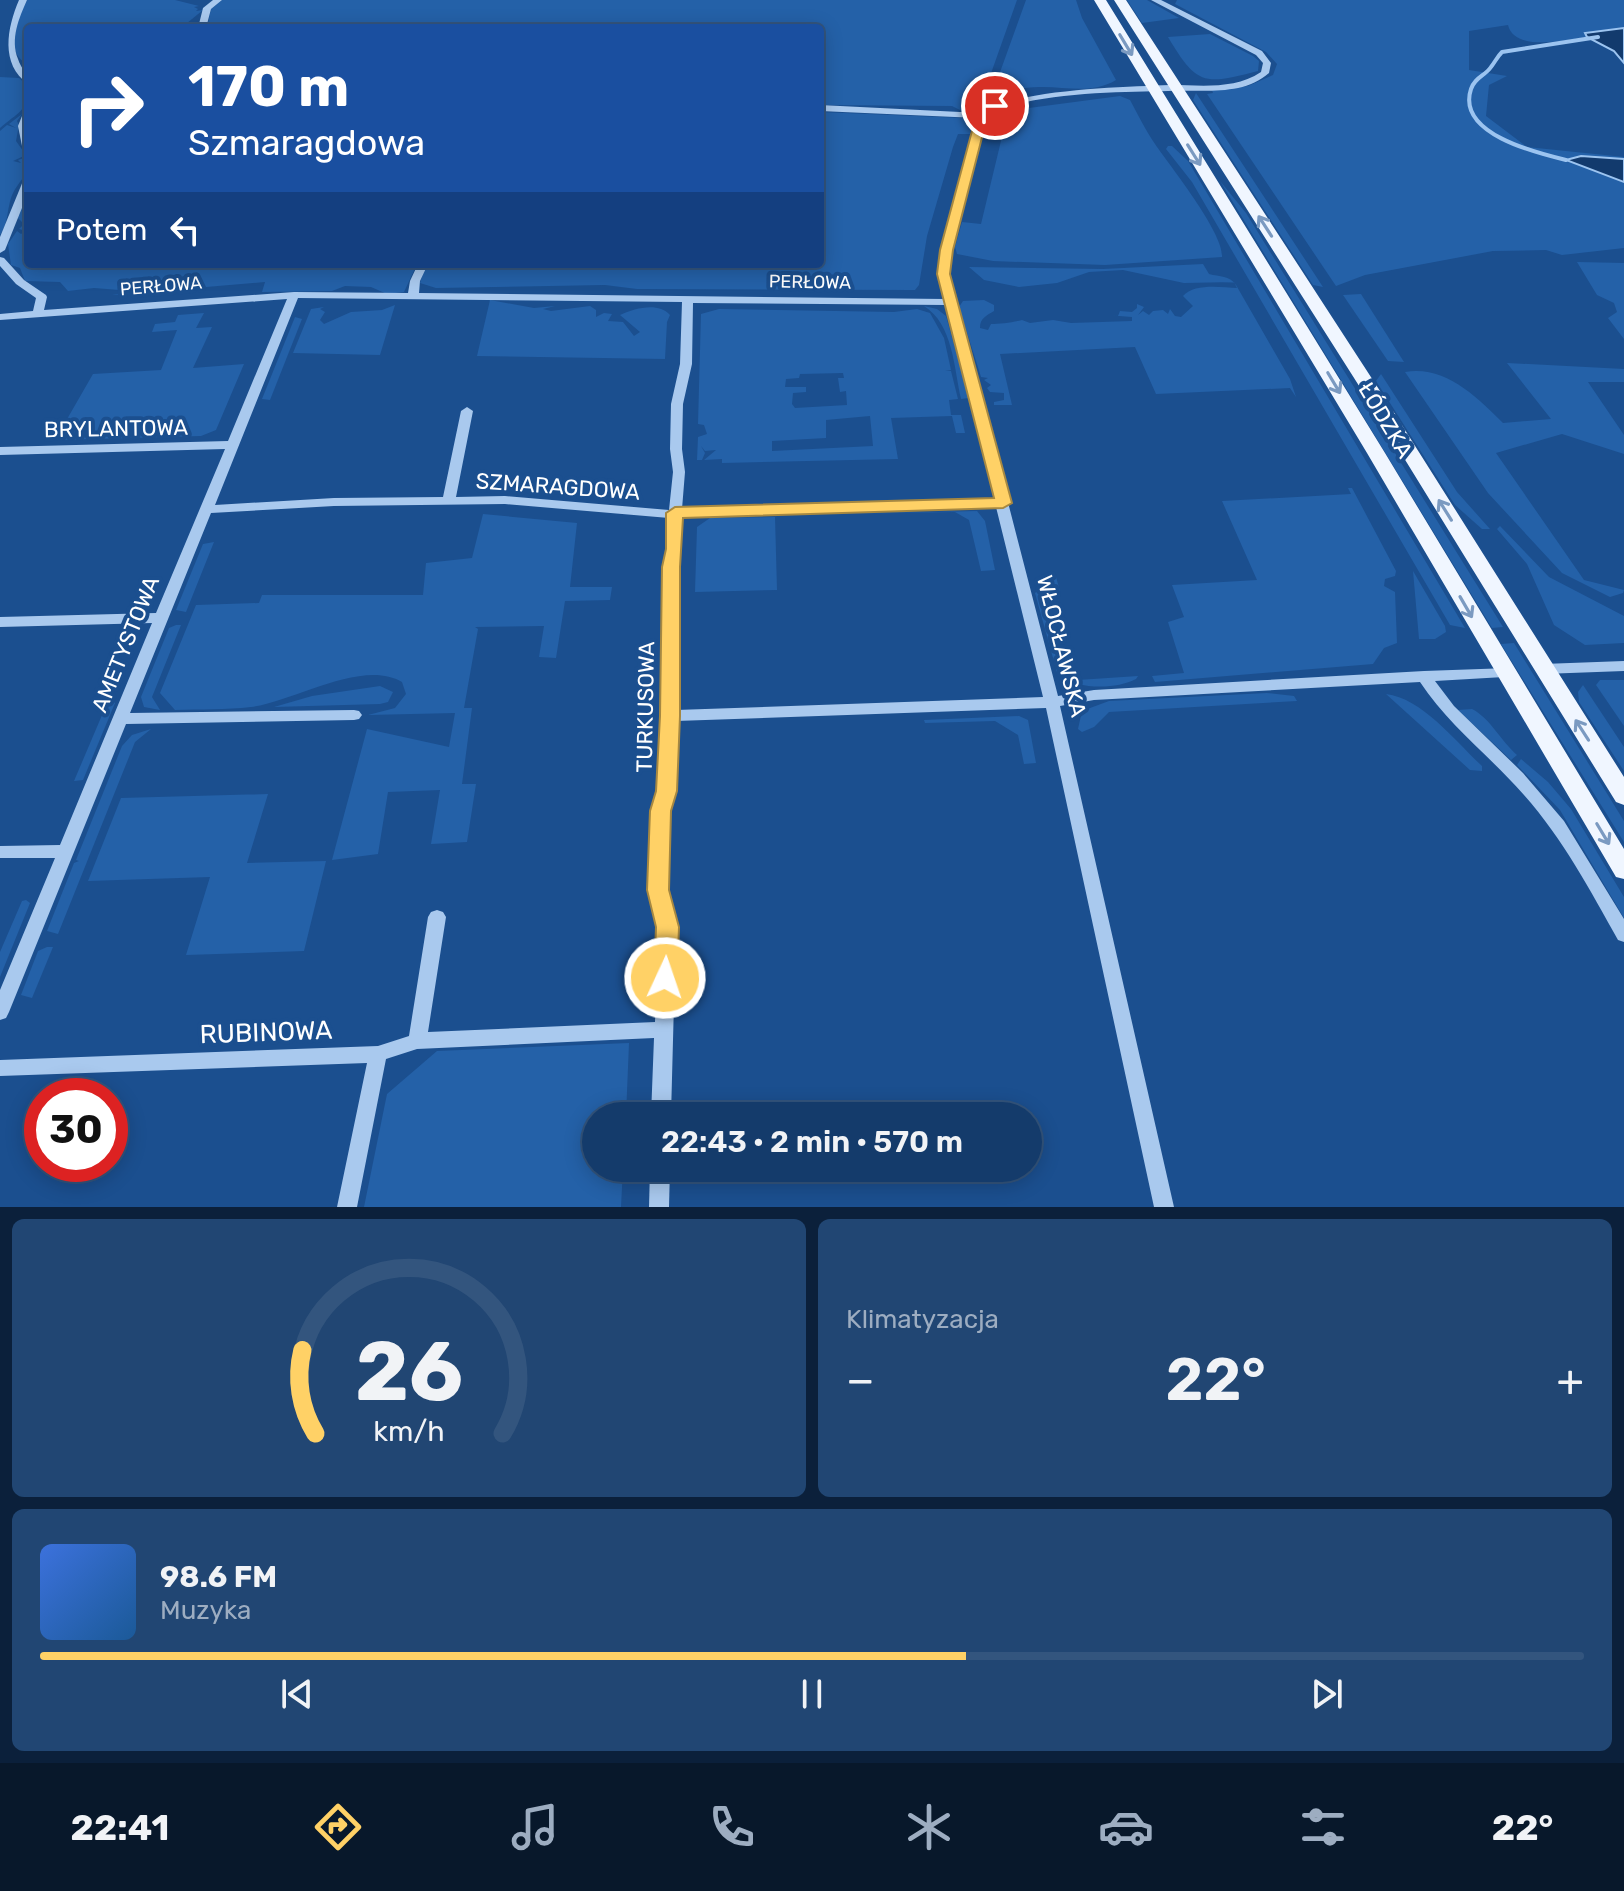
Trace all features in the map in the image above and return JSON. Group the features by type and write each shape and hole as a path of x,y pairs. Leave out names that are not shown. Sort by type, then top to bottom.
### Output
{"main road":[{"name":"ŁÓDZKA","path":"1100,0 1361,428 1624,870"},
{"name":"ŁÓDZKA","path":"1120,0 1377,400 1624,796"}],"street":[{"path":"23,0 9,36 12,58 24,73"},
{"path":"203,24 207,8 218,0"},
{"path":"824,108 982,116 995,106 1251,81 1265,73 1267,63 1253,49 1155,0"},
{"name":"WŁOCŁAWSKA","path":"982,116 944,260 944,279 962,339 1052,702 1164,1207"},
{"path":"0,250 24,191"},
{"path":"0,260 20,282 42,297 37,315"},
{"path":"413,297 421,268"},
{"name":"PERŁOWA","path":"0,317 294,295 949,302"},
{"name":"AMETYSTOWA","path":"0,1012 294,295"},
{"name":"TURKUSOWA","path":"661,1102 667,927 658,890 660,811 667,791 671,567 675,549 679,472 677,404 686,364 688,298"},
{"path":"449,500 467,411"},
{"name":"BRYLANTOWA","path":"0,451 233,445"},
{"name":"SZMARAGDOWA","path":"207,509 449,500 536,501 675,513 1003,503"},
{"path":"0,622 162,618"},
{"path":"1543,669 1624,666"},
{"path":"670,716 1052,702 1094,695 1504,672"},
{"path":"1424,676 1456,722 1519,778 1549,812 1582,861 1624,935"},
{"path":"120,719 354,715"},
{"path":"0,852 66,851"},
{"path":"417,1041 437,917"},
{"name":"RUBINOWA","path":"0,1068 378,1054 417,1041 663,1030"},
{"path":"347,1207 378,1054"},
{"path":"659,1207 660,1182"}],"shaded area":[{"path":"27,0 175,0 199,6 194,7 198,9 196,11 203,10 186,24 24,24 24,62 13,43 16,26"},
{"path":"222,0 1017,0 978,110 966,113 952,106 824,105 824,24 208,24 211,9"},
{"path":"1026,0 1076,0 1082,18 1116,80 1088,89 1011,89 995,86"},
{"path":"1127,0 1147,0 1179,18 1142,23"},
{"path":"1177,0 1624,0 1624,28 1585,33 1587,37 1554,42 1530,41 1520,39 1508,25 1469,31 1469,70 1507,76 1489,85 1486,116 1527,147 1624,157 1624,248 1562,255 1546,250 1493,251 1365,275 1336,286 1207,94 1213,93 1212,90 1248,86 1273,75 1277,64 1266,52 1175,4"},
{"path":"1624,28 1624,63 1614,51 1585,33"},
{"path":"1210,34 1253,56 1259,61 1258,71 1225,78 1204,78 1187,65 1168,37"},
{"path":"0,77 19,78 24,82 24,106 0,128"},
{"path":"1196,93 1323,287 1313,285 1193,100"},
{"path":"1120,96 1130,100 1155,144 1206,216 1222,257 1105,265 993,261 957,254 955,247 962,222 981,224 1007,116 1029,108"},
{"path":"824,112 963,118 973,122 970,134 958,134 953,147 927,236 919,285 915,290 637,289 605,285 436,288 420,283 425,268 824,268"},
{"path":"22,114 17,121 16,141 24,156 13,161 21,163 18,160 24,158 24,176 11,198 0,235 0,131 7,125 16,128 9,124"},
{"path":"1168,146 1188,161 1465,628 1450,625 1192,182 1166,149"},
{"path":"1581,156 1624,159 1624,182 1566,160"},
{"path":"1220,181 1246,213 1503,627 1492,628"},
{"path":"24,205 24,224 17,217"},
{"path":"17,231 24,232 24,268 415,268 404,292 387,294 371,287 345,286 332,291 262,292 265,282 112,295 132,291 94,288 68,291 60,282 25,281 20,268 11,265 8,244"},
{"path":"1577,262 1624,263 1624,339 1608,318 1617,312 1614,303 1597,295"},
{"path":"1203,264 1209,274 1233,282 1184,283 1123,270 1089,272 1057,283 1019,287 984,280 969,267 1103,269"},
{"path":"1235,284 1290,379 1296,397 1290,388 1156,394 1135,347 1000,354 1012,405 994,405 994,402 1004,400 1004,393 990,392 987,388 991,385 984,380 988,378 981,377 959,307 963,301 984,300 994,305 994,311 980,325 980,328 988,330 991,324 1022,320 1030,323 1053,320 1071,323 1132,321 1132,317 1118,316 1120,311 1132,312 1137,304 1144,307 1138,315 1143,311 1149,315 1153,311 1163,310 1168,314 1170,309 1175,316 1181,317 1193,306 1183,296 1188,292 1208,287 1237,288"},
{"path":"1361,294 1404,362 1388,361 1343,295"},
{"path":"490,300 534,308 555,306 543,309 551,311 590,306 596,310 596,317 604,313 612,314 608,321 623,322 634,336 640,332 620,315 640,308 653,307 665,311 670,315 665,359 477,356"},
{"path":"395,305 380,355 293,353 311,309 324,307 320,309 325,312 320,320 324,324 351,312 382,310"},
{"path":"924,306 937,309 946,316 969,398 961,399 947,335 934,314"},
{"path":"719,309 894,312 917,309 930,313 944,338 951,370 945,371 951,371 958,399 949,400 951,415 961,415 965,433 956,433 952,416 891,418 898,459 722,463 722,459 704,460 716,450 705,451 701,446 705,453 702,460 697,460 698,437 707,434 704,425 698,424 701,314","holes":["843,373 844,378 838,378 840,392 846,391 847,405 795,408 792,404 793,393 806,392 806,387 785,387 786,379 799,378 800,374","870,416 873,446 772,451 772,441 826,438 826,420"]},
{"path":"204,313 196,328 212,327 193,368 244,364 216,430 201,436 55,440 93,374 161,370 177,330 152,332 155,324 175,322 178,315"},
{"path":"295,317 302,319 270,400 262,399"},
{"path":"1507,363 1624,369 1624,382 1588,382 1624,435 1624,454 1562,434 1496,453 1584,580 1624,590 1623,593 1610,597 1562,573 1488,493 1405,372 1434,373 1447,378 1471,394 1503,423 1551,419"},
{"path":"1381,374 1457,492 1490,529 1482,529 1455,505 1376,381"},
{"path":"1348,488 1352,488 1396,571 1395,576 1385,579 1384,586 1395,592 1397,643 1384,648 1373,664 1155,682 1152,676 1184,673 1168,622 1184,617 1172,585 1257,580 1222,501 1351,494"},
{"path":"977,511 985,521 995,570 981,571 969,520 955,512 840,514"},
{"path":"483,514 577,523 570,587 612,587 610,600 565,601 556,658 539,657 544,626 475,627 478,629 464,708 472,708 462,784 476,784 467,842 431,844 440,790 388,792 378,854 332,860 367,729 449,747 455,713 368,715 395,708 406,694 402,682 386,676 368,675 327,684 268,704 175,710 160,693 196,605 259,603 262,595 423,595 426,563 472,558"},
{"path":"775,517 777,590 695,592 697,527 710,518"},
{"path":"1500,526 1549,577 1624,616 1624,643 1585,645 1554,625 1527,564 1497,529"},
{"path":"214,542 186,612 176,610 203,544"},
{"path":"1413,571 1445,626 1446,632 1435,639 1419,639"},
{"path":"1056,577 1060,591 1042,592 1063,674 1078,680 1138,676 1136,679 1118,685 1097,686 1076,684 1058,676 1035,593 1039,590 1039,581"},
{"path":"181,625 152,697 160,710 144,707 141,697 169,628"},
{"path":"1514,643 1624,821 1624,842 1501,644"},
{"path":"1600,680 1624,680 1624,726 1596,685"},
{"path":"1583,685 1624,747 1624,771 1579,702 1578,692"},
{"path":"380,686 393,692 388,702 274,707 312,696"},
{"path":"1267,693 1294,696 1297,701 1109,712 1094,727 1082,732 1078,729 1082,711 1109,701"},
{"path":"1386,694 1399,697 1425,712 1482,766 1482,771 1470,770"},
{"path":"108,701 115,703 83,780 74,781"},
{"path":"1472,709 1517,755 1511,760 1458,710"},
{"path":"1019,716 1028,720 1036,763 1024,764 1018,735 995,721 925,723 924,720"},
{"path":"151,729 135,742 58,934 47,931 74,863 79,861 76,860 122,746 132,735"},
{"path":"1521,759 1548,782 1571,809 1624,897 1624,918 1560,810 1517,765"},
{"path":"268,794 247,863 326,861 304,951 186,955 210,877 88,881 121,798"},
{"path":"22,901 30,903 0,977 0,952"},
{"path":"53,947 32,998 21,995 38,951"},
{"path":"629,1043 627,1102 582,1102 582,1182 622,1182 621,1207 364,1207 387,1094 437,1051"}],"waterway":[{"path":"1566,160 1519,146 1487,129 1475,118 1470,105 1471,89 1502,52 1598,37"}],"route":[{"path":"665,978 667,927 658,890 660,811 667,791 671,567 675,549 675,513 1003,503 962,339 946,293 944,274 946,250 982,116 995,106"}]}
